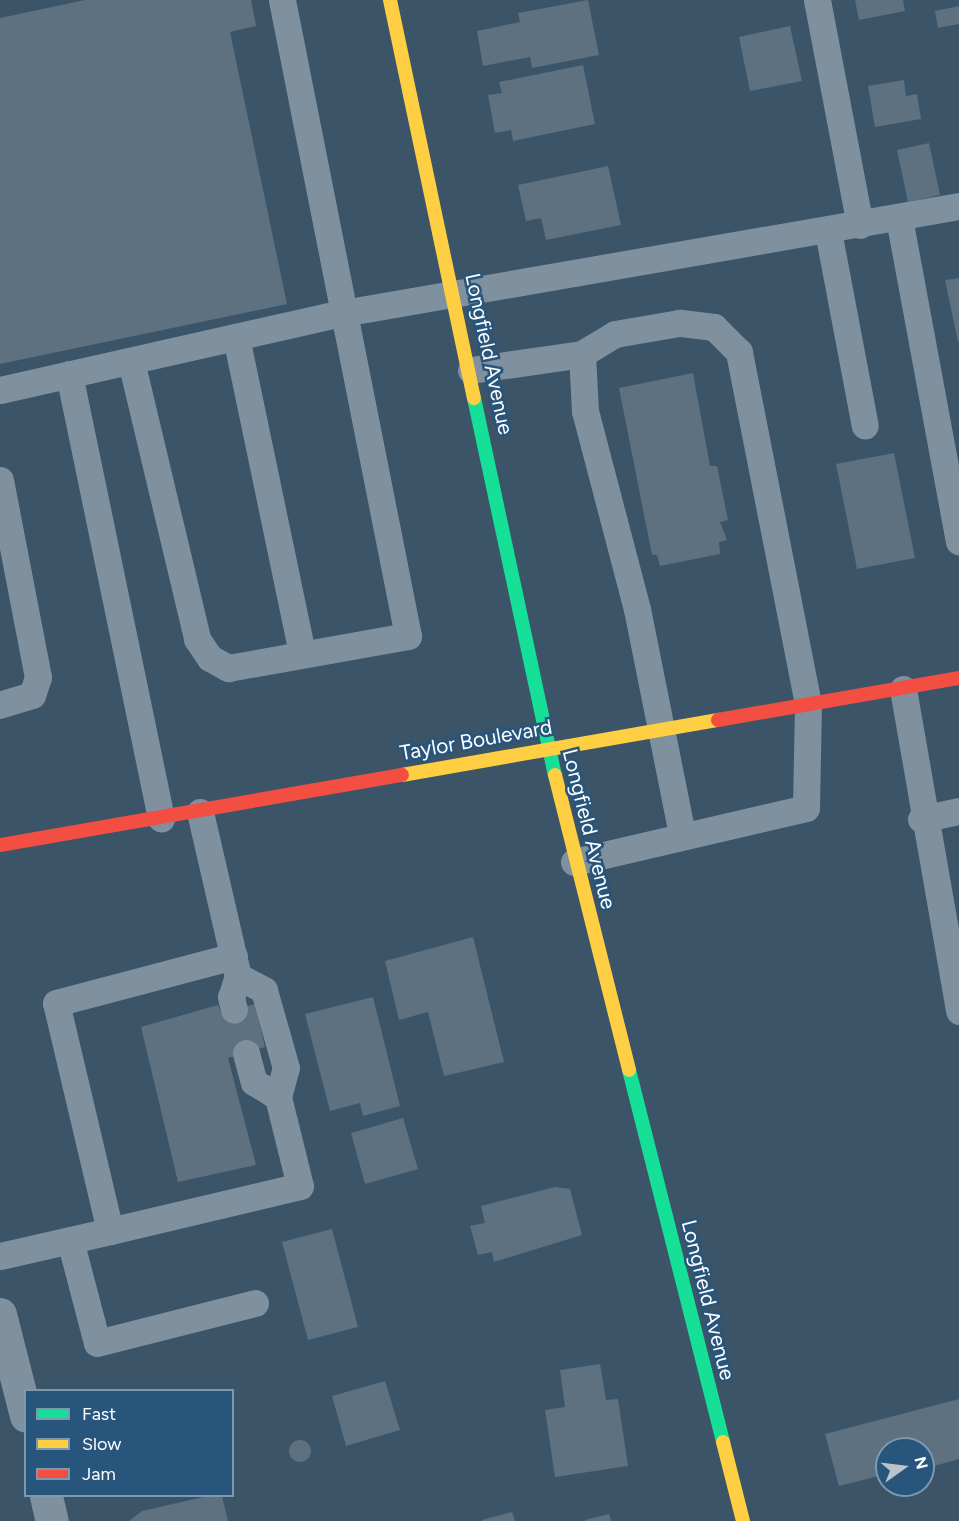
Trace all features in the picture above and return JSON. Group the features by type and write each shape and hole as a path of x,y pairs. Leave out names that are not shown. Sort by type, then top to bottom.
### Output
{"street":[{"name":"Longfield Avenue","path":"390,0 456,296 548,749 574,861 744,1521"},
{"name":"Taylor Boulevard","path":"0,845 161,819 659,729 959,678"},
{"path":"0,1314 24,1408"},
{"path":"46,1497 52,1521"}],"lane":[{"path":"131,361 197,639 210,658 228,668 408,636 282,0"},
{"path":"817,0 860,225"},
{"path":"0,390 343,313 456,296 959,206"},
{"path":"899,218 959,541"},
{"path":"828,231 866,426"},
{"path":"471,370 582,354 615,334 679,323 714,327 739,352 808,704 806,808 574,861"},
{"path":"236,337 302,654"},
{"path":"582,354 585,411 638,609 659,729 682,835"},
{"path":"69,374 161,819"},
{"path":"0,480 38,677 32,695 0,705"},
{"path":"903,689 921,819 959,1011"},
{"path":"921,819 959,811"},
{"path":"200,812 236,966 231,996 234,1010"},
{"path":"0,1256 300,1186 278,1097 286,1068 264,990 236,966"},
{"path":"110,1231 56,1003 236,966"},
{"path":"246,1053 254,1082 278,1097"},
{"path":"70,1240 97,1343 255,1303"}],"building":[{"path":"85,0 251,0 256,26 230,32 287,304 0,364 0,18"},
{"path":"588,0 599,55 532,68 530,57 483,66 477,31 520,22 518,13"},
{"path":"855,0 903,0 905,11 859,20"},
{"path":"959,6 959,24 938,28 935,11"},
{"path":"790,26 802,81 750,91 739,37"},
{"path":"583,65 595,124 513,141 511,130 495,133 488,95 502,93 499,82"},
{"path":"904,80 906,96 917,94 921,119 875,127 868,86"},
{"path":"929,143 940,195 908,202 897,150"},
{"path":"608,166 621,225 546,240 541,218 526,221 518,185"},
{"path":"959,278 959,342 958,342 945,280"},
{"path":"693,373 710,466 717,466 728,520 720,522 727,540 719,542 720,554 660,566 657,555 652,555 619,388"},
{"path":"894,453 915,558 857,569 836,464"},
{"path":"473,937 504,1062 444,1076 428,1012 399,1020 385,961"},
{"path":"373,997 400,1106 363,1116 360,1103 330,1111 305,1014"},
{"path":"255,1004 265,1047 228,1058 256,1165 178,1182 141,1027 218,1005 221,1013"},
{"path":"403,1118 418,1169 365,1184 351,1133"},
{"path":"555,1187 570,1189 582,1235 494,1262 492,1252 478,1255 470,1226 485,1223 481,1206"},
{"path":"332,1229 358,1327 308,1340 282,1242"},
{"path":"600,1364 606,1400 618,1399 628,1466 555,1477 545,1410 565,1407 560,1370"},
{"path":"385,1381 400,1430 346,1446 332,1396"},
{"path":"959,1399 959,1459 935,1466 935,1437 875,1437 875,1477 839,1486 825,1434"},
{"path":"300,1440 308,1443 311,1451 308,1459 300,1462 292,1459 289,1451 292,1443"},
{"path":"204,1497 222,1497 228,1521 129,1521 142,1511"},
{"path":"512,1512 515,1521 482,1521 482,1520"},
{"path":"609,1514 611,1521 585,1521 585,1520"}],"traffic: fast":[{"path":"474,398 555,775"},
{"path":"629,1070 723,1442"}],"traffic: slow":[{"path":"390,0 474,398"},
{"path":"402,775 718,720"},
{"path":"555,775 629,1070"},
{"path":"723,1442 743,1521"}],"traffic: jam":[{"path":"718,720 959,678"},
{"path":"0,845 402,775"}]}
